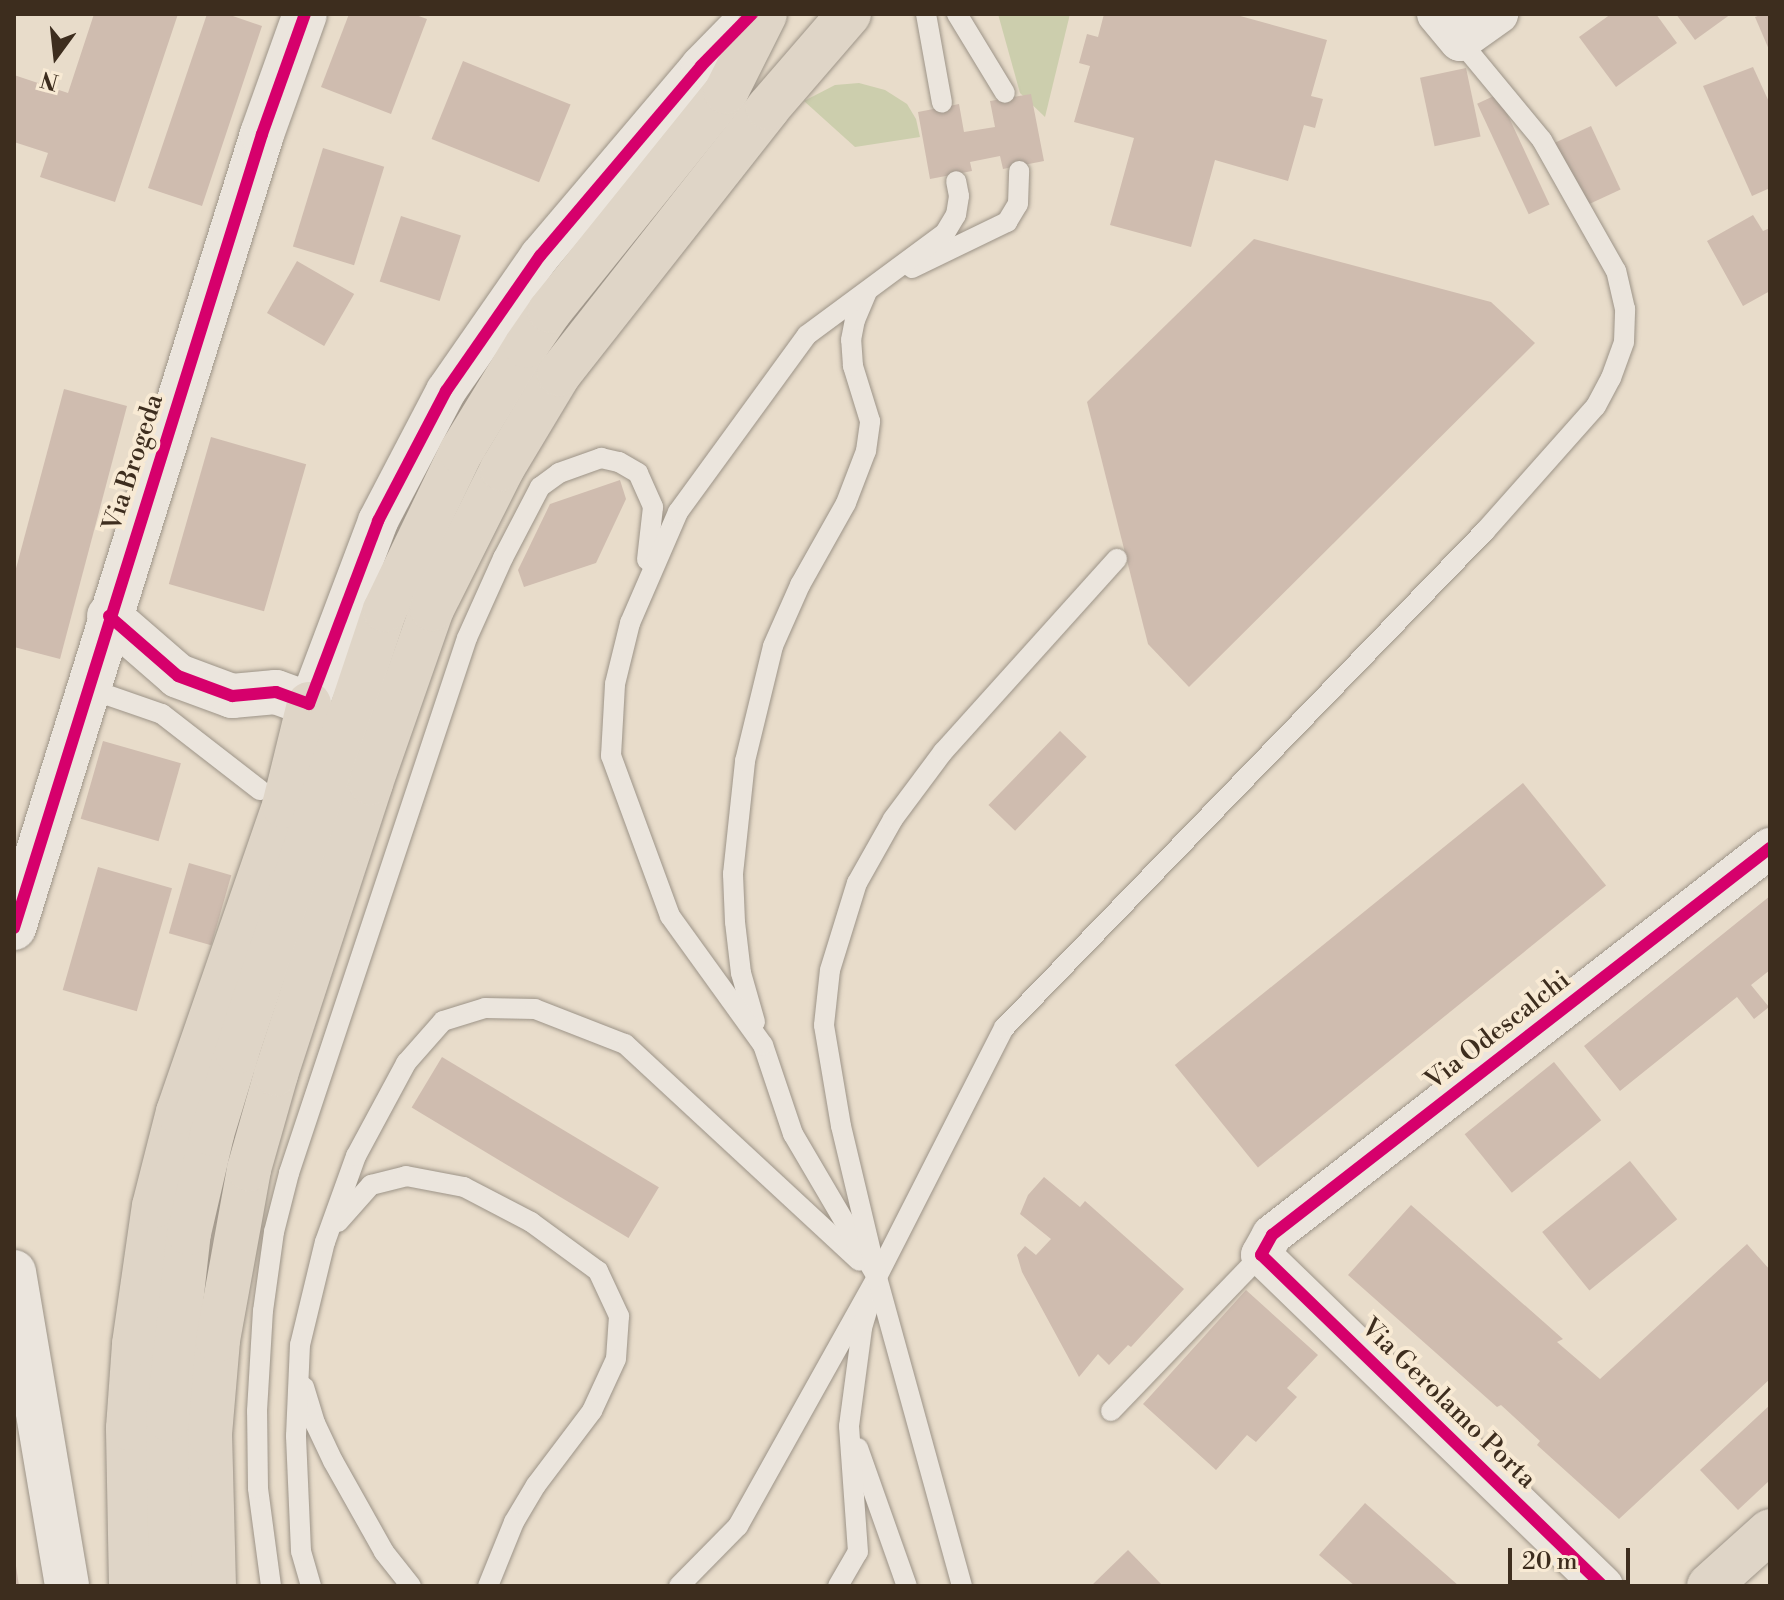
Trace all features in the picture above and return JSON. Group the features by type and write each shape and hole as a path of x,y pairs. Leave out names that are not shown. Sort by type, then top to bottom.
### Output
{"main road":[{"path":"171,1586 168,1419 189,1233 212,1134 237,1052 385,610 461,452 526,346 550,311 726,92 765,14"},
{"path":"214,1586 210,1523 211,1419 220,1325 249,1169 276,1074 411,663 460,548 502,469 559,374 768,108 849,14"},
{"path":"131,1586 128,1428 134,1344 154,1206 178,1112 284,806 309,704"},
{"path":"1709,1586 1770,1531"}],"street":[{"path":"109,616 178,676 232,696 276,692 309,704 378,521 446,391 540,256 701,66 752,14"},
{"path":"1449,28 1498,14"},
{"name":"Via Brogeda","path":"14,928 109,616 302,15"},
{"name":"Via Odescalchi","path":"1261,1255 1272,1235 1770,848"},
{"name":"Via Gerolamo Porta","path":"1261,1255 1603,1586"},
{"path":"14,1272 67,1586"}],"lane":[{"path":"926,14 942,103"},
{"path":"957,14 1005,93"},
{"path":"679,1586 738,1526 877,1277 1004,1028 1485,531 1604,392 1624,342 1625,309 1616,271 1542,140 1449,28"},
{"path":"838,1586 858,1552 849,1426 860,1340 877,1277 793,1134 741,973 733,874 745,761 773,646 800,585 846,503 866,451 870,421 853,366 851,340 855,320 869,289 1007,222 1018,204 1019,171"},
{"path":"632,619 678,512 807,335 945,233 956,215 956,181"},
{"path":"271,1586 258,1488 257,1411 267,1267 289,1173 467,638 503,558 540,487 559,473 601,458 619,462 638,473 653,507 651,547 615,684 611,756 670,916 763,1045"},
{"path":"962,1586 877,1277 841,1126 824,1025 830,970 857,883 893,819 943,752 1117,559"},
{"path":"87,688 162,714 260,790"},
{"path":"311,1586 301,1551 296,1436 300,1345 325,1242 356,1156 406,1063 443,1021 485,1008 535,1009 625,1044 877,1277"},
{"path":"325,1242 340,1218 371,1185 406,1176 464,1187 531,1222 598,1271 619,1316 616,1359 592,1411 536,1485 514,1522 488,1586"},
{"name":"Via Odescalchi","path":"1111,1411 1261,1255"},
{"path":"300,1345 301,1375 315,1423 384,1552 411,1586"},
{"path":"849,1426 907,1586"}],"green space":[{"path":"998,14 1070,14 1045,117 1020,93"},
{"path":"859,83 885,90 907,104 916,119 920,137 855,147 804,101 835,85"}],"building":[{"path":"94,14 178,14 115,202 40,177 48,153 14,142 14,75 68,93"},
{"path":"207,14 227,14 262,26 202,206 148,188"},
{"path":"349,14 413,14 427,19 391,114 321,87"},
{"path":"1104,14 1233,14 1327,40 1311,96 1323,99 1315,128 1304,125 1288,181 1215,160 1191,247 1110,225 1134,138 1074,122 1090,66 1079,63 1087,34 1098,37"},
{"path":"1611,14 1656,14 1677,43 1616,87 1579,37"},
{"path":"1676,14 1731,14 1695,40"},
{"path":"1770,14 1770,52 1755,17"},
{"path":"463,61 571,104 539,182 432,139"},
{"path":"1753,67 1770,104 1770,188 1752,196 1703,86"},
{"path":"1466,68 1481,136 1435,146 1420,78"},
{"path":"1031,94 1044,161 1003,169 1000,156 970,162 972,171 930,179 918,112 959,104 964,132 995,127 990,101"},
{"path":"1498,94 1550,205 1529,214 1477,104"},
{"path":"1591,126 1621,189 1583,207 1554,143"},
{"path":"323,148 384,167 354,265 293,246"},
{"path":"1753,215 1763,231 1770,228 1770,291 1743,306 1707,241"},
{"path":"401,216 461,235 440,301 380,282"},
{"path":"1254,239 1491,302 1535,343 1189,687 1148,644 1087,402"},
{"path":"297,261 354,294 324,346 267,313"},
{"path":"64,389 127,406 60,659 14,647 14,576"},
{"path":"211,437 306,464 264,611 169,584"},
{"path":"620,480 626,499 596,563 524,587 518,570 550,504"},
{"path":"1060,731 1087,757 1015,831 988,805"},
{"path":"103,741 181,763 159,841 81,819"},
{"path":"1523,783 1606,886 1258,1168 1175,1065"},
{"path":"189,863 231,875 211,945 169,933"},
{"path":"98,867 172,888 137,1011 63,990"},
{"path":"1770,896 1770,970 1751,985 1769,1007 1754,1019 1737,997 1620,1091 1584,1046"},
{"path":"442,1057 659,1187 628,1238 412,1108"},
{"path":"1554,1062 1601,1120 1512,1193 1465,1134"},
{"path":"1630,1161 1677,1219 1589,1290 1542,1232"},
{"path":"1044,1177 1080,1207 1085,1201 1184,1289 1131,1347 1128,1345 1109,1365 1098,1354 1079,1377 1022,1272 1017,1255 1025,1246 1036,1255 1051,1239 1020,1214 1028,1195"},
{"path":"1411,1205 1563,1339 1557,1342 1600,1379 1747,1244 1770,1270 1770,1379 1619,1519 1537,1445 1540,1441 1501,1405 1497,1407 1348,1275"},
{"path":"1246,1290 1318,1355 1287,1388 1297,1397 1256,1442 1247,1435 1216,1470 1143,1404"},
{"path":"1770,1405 1770,1480 1738,1510 1700,1470"},
{"path":"1365,1503 1459,1586 1355,1586 1319,1555"},
{"path":"1128,1550 1163,1586 1091,1586"},
{"path":"16,1566 19,1586 14,1586"}],"cycle path":[{"path":"14,928 262,134 305,14"},
{"path":"109,616 178,676 232,696 276,692 309,704 378,521 446,391 540,256 701,66 752,14"},
{"path":"1603,1586 1261,1255 1272,1235 1770,848"}]}
